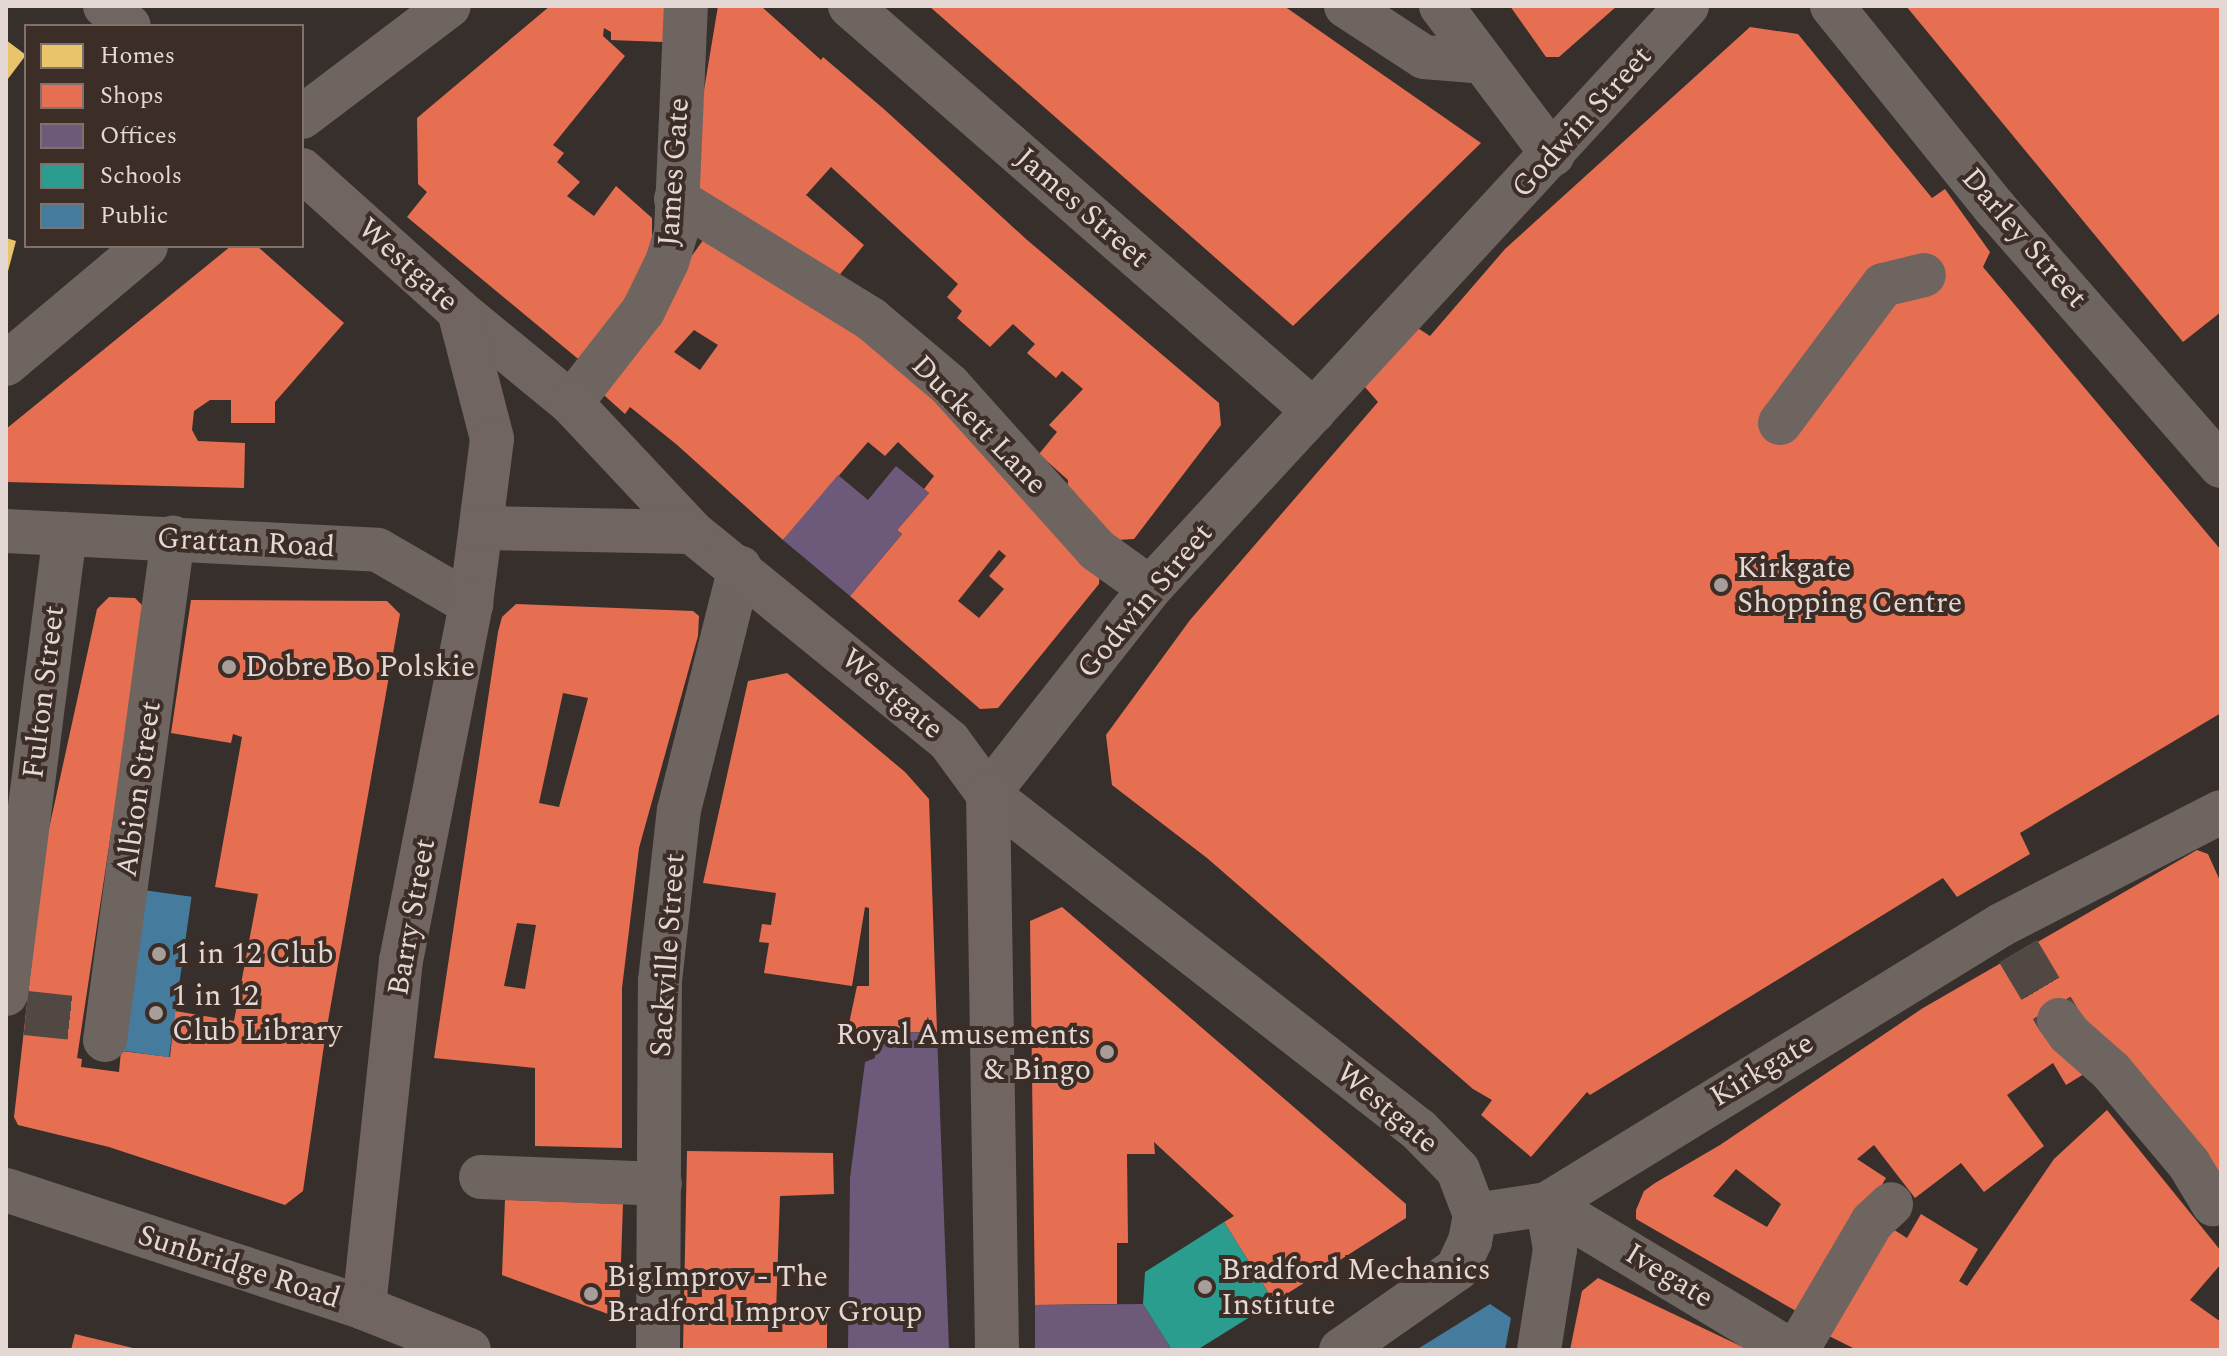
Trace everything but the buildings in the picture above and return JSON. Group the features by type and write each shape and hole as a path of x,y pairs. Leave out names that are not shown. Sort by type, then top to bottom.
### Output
{"main road":[{"path":"105,6 127,24"},
{"name":"Westgate","path":"304,172 459,311 571,403 692,532 949,741 988,794"},
{"name":"Barry Street","path":"364,1308 401,960 471,604 492,439 459,311"},
{"path":"481,528 692,532"},
{"path":"988,794 997,1350"},
{"name":"Sunbridge Road","path":"364,1308 469,1350"}],"street":[{"path":"304,115 449,6"},
{"name":"James Gate","path":"571,403 643,311 667,262 676,232 686,6"},
{"name":"James Street","path":"850,6 1314,411"},
{"path":"1346,6 1424,57 1483,62"},
{"path":"1441,6 1553,155"},
{"name":"Godwin Street","path":"988,794 1150,588 1553,155 1687,6"},
{"name":"Darley Street","path":"1832,6 1995,208 2221,466"},
{"name":"Duckett Lane","path":"676,199 871,319 949,385 1097,550 1150,588"},
{"path":"6,364 144,248"},
{"path":"1780,423 1883,285 1924,275"},
{"name":"Grattan Road","path":"6,531 378,550 471,604"},
{"name":"Fulton Street","path":"13,1006 65,534"},
{"name":"Albion Street","path":"98,1027 173,538"},
{"name":"Sackville Street","path":"658,1350 660,981 679,810 740,568"},
{"name":"Westgate","path":"988,794 1419,1130 1458,1170 1475,1215"},
{"name":"Kirkgate","path":"1475,1215 1547,1204 1729,1089 2009,938 2221,812"},
{"path":"2059,1020 2069,1034 2111,1071 2189,1164 2213,1204"},
{"path":"481,1177 660,1184"},
{"name":"Sunbridge Road","path":"6,1190 364,1308"},
{"path":"1539,1350 1555,1249 1547,1204"},
{"name":"Ivegate","path":"1547,1204 1790,1350"},
{"path":"1797,1350 1872,1222 1891,1204"},
{"path":"1341,1350 1457,1269 1470,1241 1475,1215"}],"tunnel":[{"path":"2018,951 2059,1020"},
{"path":"26,1013 82,1019"}],"place":[{"name":"Kirkgate Shopping Centre","path":"1721,585"},
{"name":"Dobre Bo Polskie","path":"229,667"},
{"name":"1 in 12 Club","path":"159,954"},
{"name":"1 in 12 Club Library","path":"156,1013"},
{"name":"Royal Amusements & Bingo","path":"1107,1052"},
{"name":"Bradford Mechanics Institute","path":"1205,1287"},
{"name":"BigImprov - The Bradford Improv Group","path":"591,1294"}]}
